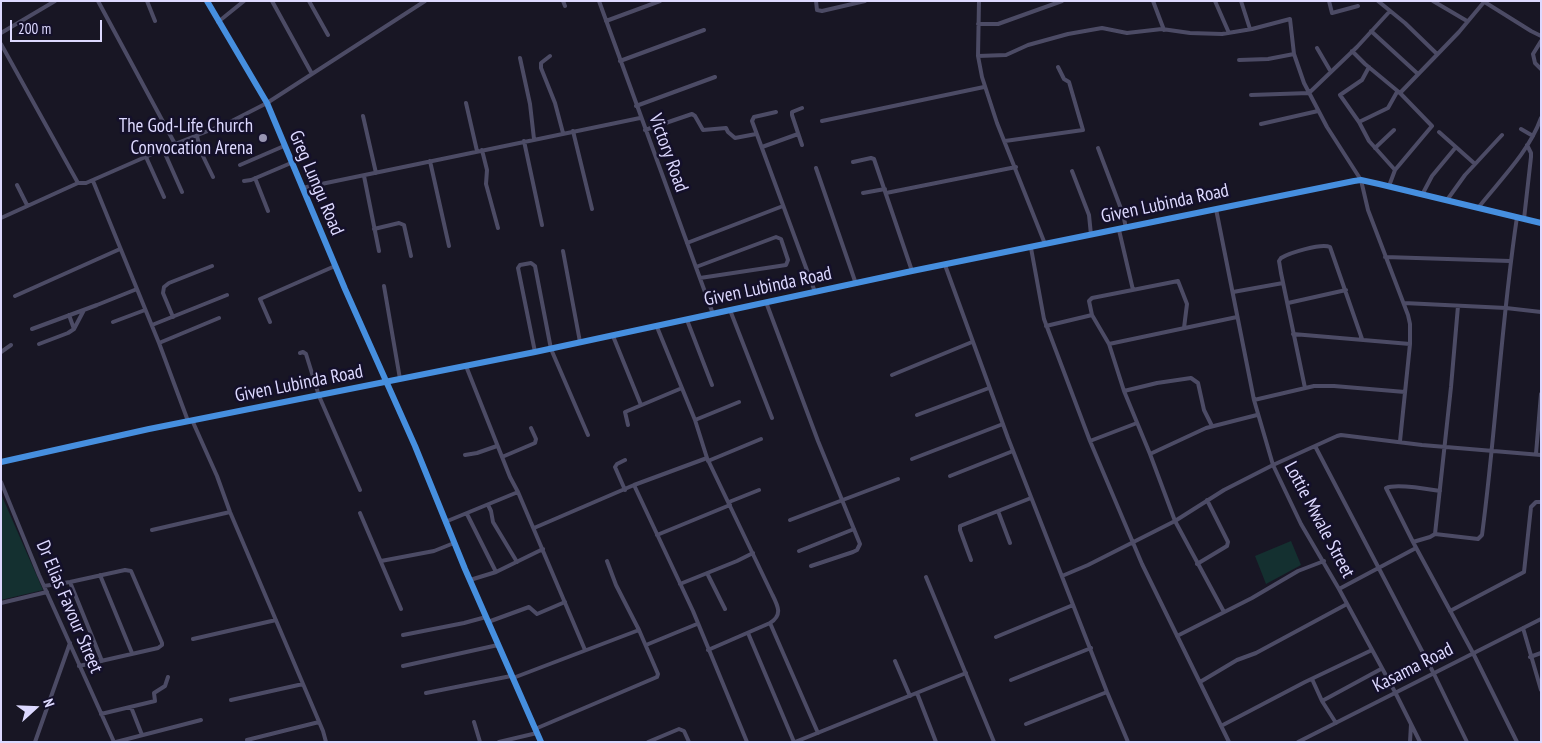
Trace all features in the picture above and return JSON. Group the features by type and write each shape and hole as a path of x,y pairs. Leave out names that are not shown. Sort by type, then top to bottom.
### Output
{"street":[{"path":"98,1 175,144"},
{"path":"147,1 155,21"},
{"name":"Greg Lungu Road","path":"207,1 267,103 335,266 422,462 445,522 541,742"},
{"path":"218,22 244,1"},
{"path":"272,1 312,74"},
{"path":"308,1 328,35"},
{"path":"1,218 78,183 82,184 93,181 146,156 228,123 267,103 424,1"},
{"name":"Victory Road","path":"598,1 713,314"},
{"path":"606,21 660,1"},
{"path":"816,1 817,10 822,11 865,1"},
{"path":"979,1 978,56 984,87 1045,244"},
{"path":"1041,1 1043,8"},
{"path":"978,24 998,24 1062,1"},
{"path":"1153,1 1164,30"},
{"path":"1214,1 1229,32"},
{"path":"1242,1 1250,29"},
{"path":"1329,1 1331,12 1333,13 1358,6"},
{"path":"1378,1 1437,54"},
{"path":"1433,1 1467,21"},
{"path":"1,33 53,2"},
{"path":"1359,122 1388,108 1398,93 1437,54 1483,2 1541,36"},
{"path":"1251,95 1309,93 1332,72 1390,11"},
{"path":"978,56 1006,55 1028,45 1068,34 1102,28 1127,33 1164,30 1222,34 1250,29 1290,18 1294,54 1304,83 1318,111 1361,180 1368,210 1404,303 1410,324 1410,344 1400,441"},
{"path":"620,61 704,30"},
{"path":"1371,31 1418,74"},
{"path":"1541,41 1533,54 1535,63 1541,69"},
{"path":"1,44 78,183"},
{"path":"1318,48 1332,72"},
{"path":"1352,51 1432,126 1395,170 1389,186"},
{"path":"1239,60 1268,59 1294,54"},
{"path":"550,56 541,63 541,68 555,103 563,133"},
{"path":"520,58 530,104 534,139"},
{"path":"1005,141 1083,130 1069,82 1064,79 1058,67"},
{"path":"1369,67 1362,80 1340,95 1359,122 1369,141 1395,170"},
{"path":"636,106 715,77"},
{"path":"822,121 984,87"},
{"path":"466,103 477,151"},
{"path":"802,108 792,114 802,145"},
{"path":"1261,124 1318,111"},
{"path":"776,112 752,119 815,292"},
{"path":"645,130 692,114 703,130 726,128 735,138 756,134"},
{"path":"363,116 376,173"},
{"path":"302,188 640,118"},
{"path":"1478,208 1539,129 1541,118"},
{"path":"1521,129 1533,136"},
{"path":"1375,148 1394,130"},
{"path":"573,131 592,210"},
{"path":"1439,132 1475,164"},
{"path":"762,147 798,134"},
{"path":"1447,200 1465,175 1502,135"},
{"path":"197,136 201,152 213,177"},
{"path":"524,141 542,225"},
{"path":"1524,219 1531,153 1527,145"},
{"path":"240,164 284,146"},
{"path":"1422,195 1432,176 1456,146"},
{"path":"1098,148 1123,214 1126,228"},
{"path":"163,149 182,192"},
{"path":"482,150 487,170 486,184 498,228"},
{"path":"146,156 164,196"},
{"path":"853,162 874,159 912,271"},
{"path":"430,161 449,246"},
{"path":"244,182 291,163"},
{"path":"863,193 885,191 1016,166"},
{"path":"816,168 856,284"},
{"path":"1072,171 1088,215 1091,235"},
{"path":"364,176 379,251"},
{"path":"255,178 268,212"},
{"name":"Given Lubinda Road","path":"1,462 190,421 657,327 912,271 1361,180 1541,223"},
{"path":"93,181 190,421 217,476 230,512 326,742"},
{"path":"17,185 27,205"},
{"path":"687,243 783,206"},
{"name":"Lottie Mwale Street","path":"1216,209 1257,415 1273,465 1301,524 1339,589 1420,742"},
{"path":"1413,542 1435,534 1478,539 1482,535 1510,261 1517,218"},
{"path":"374,228 399,223 404,225 411,256"},
{"path":"1119,230 1132,290"},
{"path":"696,267 776,237 781,239 788,260 786,265 700,278"},
{"path":"1305,388 1279,261 1281,258 1326,245 1330,247 1333,251 1362,339"},
{"path":"1030,248 1046,326 1090,441 1132,542 1229,742"},
{"path":"15,296 120,249"},
{"path":"563,251 580,342"},
{"path":"1385,257 1510,261"},
{"path":"535,352 518,270 520,265 531,263 535,266 551,349 588,435"},
{"path":"945,265 1013,451 1128,742"},
{"path":"173,317 163,293 164,287 169,283 212,266"},
{"path":"270,322 260,299 335,266"},
{"path":"1184,328 1187,304 1178,281 1090,299 1092,315 1109,344 1124,391 1175,521 1224,612"},
{"path":"1233,292 1284,283"},
{"path":"384,286 400,378"},
{"path":"32,329 137,289"},
{"path":"1288,303 1346,290"},
{"path":"152,325 227,295"},
{"path":"766,302 818,441 860,544 857,550 811,566"},
{"path":"1404,303 1506,308 1541,312"},
{"path":"1435,534 1458,306"},
{"path":"39,344 74,329 84,310"},
{"path":"113,322 146,310"},
{"path":"730,310 772,418"},
{"path":"69,315 74,329"},
{"path":"1046,326 1092,315"},
{"path":"1109,344 1237,317"},
{"path":"160,343 219,318"},
{"path":"687,320 712,385"},
{"path":"657,327 696,420 708,459 779,611 777,617 770,623 708,650"},
{"path":"1293,334 1410,344"},
{"path":"613,336 641,405"},
{"path":"892,375 972,342"},
{"path":"1,352 11,345"},
{"path":"300,353 306,354 319,396 360,490"},
{"path":"466,366 497,446 585,650"},
{"path":"1124,391 1157,382 1191,378 1198,383 1204,410 1212,426"},
{"path":"1254,400 1314,386 1405,392"},
{"path":"628,425 625,412 682,388"},
{"path":"918,414 990,388"},
{"path":"1062,576 1175,521 1207,500 1273,465 1341,435 1538,455 1541,394"},
{"path":"696,420 738,402"},
{"path":"1150,454 1212,426 1257,415"},
{"path":"1090,441 1138,423"},
{"path":"912,459 1003,424"},
{"path":"502,457 535,443 536,439 531,428"},
{"path":"534,528 634,485 761,439"},
{"path":"465,455 477,454 497,446"},
{"path":"1315,446 1434,674 1467,742"},
{"path":"950,476 1013,451"},
{"path":"625,460 615,467 625,490"},
{"path":"790,520 898,479"},
{"name":"Dr Elias Favour Street","path":"1,482 79,666 115,742"},
{"path":"634,485 693,611 747,742"},
{"path":"1440,491 1387,487 1389,495 1416,548 1473,653 1517,742"},
{"path":"657,535 759,490"},
{"path":"445,522 518,492"},
{"path":"970,560 960,526 1032,498"},
{"path":"1197,564 1227,546 1228,542 1207,500"},
{"path":"1450,611 1524,572 1531,507 1536,502 1541,502"},
{"path":"488,505 493,522 517,562"},
{"path":"998,511 1010,543"},
{"path":"152,530 230,512"},
{"path":"360,513 401,609"},
{"path":"467,514 496,572"},
{"path":"799,550 854,529"},
{"path":"381,561 434,551 454,543"},
{"path":"1339,589 1416,548"},
{"path":"470,580 496,572 543,549"},
{"path":"680,584 738,562 753,553"},
{"path":"498,742 536,731 657,677 658,674 646,645 616,585 607,560"},
{"path":"1177,636 1298,572 1324,562"},
{"path":"44,586 131,570 162,643 158,648 79,666"},
{"path":"707,573 725,609"},
{"path":"100,575 132,653"},
{"path":"926,577 994,742"},
{"path":"70,582 102,661"},
{"path":"1,603 47,592"},
{"path":"488,622 530,607 537,614 565,602"},
{"path":"1200,682 1237,660 1256,653 1347,604"},
{"path":"996,637 1073,605"},
{"path":"403,635 486,617"},
{"name":"Kasama Road","path":"1298,742 1541,619"},
{"path":"193,639 276,620"},
{"path":"770,623 818,733"},
{"path":"646,645 697,624"},
{"path":"1523,628 1541,690"},
{"path":"426,693 512,677 639,630"},
{"path":"748,633 794,742 966,673"},
{"path":"35,742 70,643"},
{"path":"403,666 498,645"},
{"path":"1011,680 1090,648"},
{"path":"1221,726 1372,650"},
{"path":"1530,657 1541,653"},
{"path":"895,661 910,696"},
{"path":"1322,701 1381,669"},
{"path":"101,714 155,702 154,692 165,686 168,677"},
{"path":"1312,679 1322,701 1336,723"},
{"path":"232,700 303,684"},
{"path":"1026,724 1107,692"},
{"path":"917,693 936,742"},
{"path":"131,707 142,735"},
{"path":"115,742 201,720"},
{"path":"247,740 319,722"},
{"path":"474,722 480,742"},
{"path":"1410,742 1411,724"},
{"path":"648,742 682,730 689,742"}],"green space":[{"path":"1,494 43,590 1,600"},
{"path":"1291,541 1301,565 1266,584 1255,556"}],"cycle path":[{"path":"207,1 267,103 345,289 415,446 465,569 541,742"},
{"path":"1,462 149,429 535,352 912,271 1354,181 1361,180 1379,184 1541,223"}],"place":[{"name":"The God-Life Church Convocation Arena","path":"263,138"}]}
